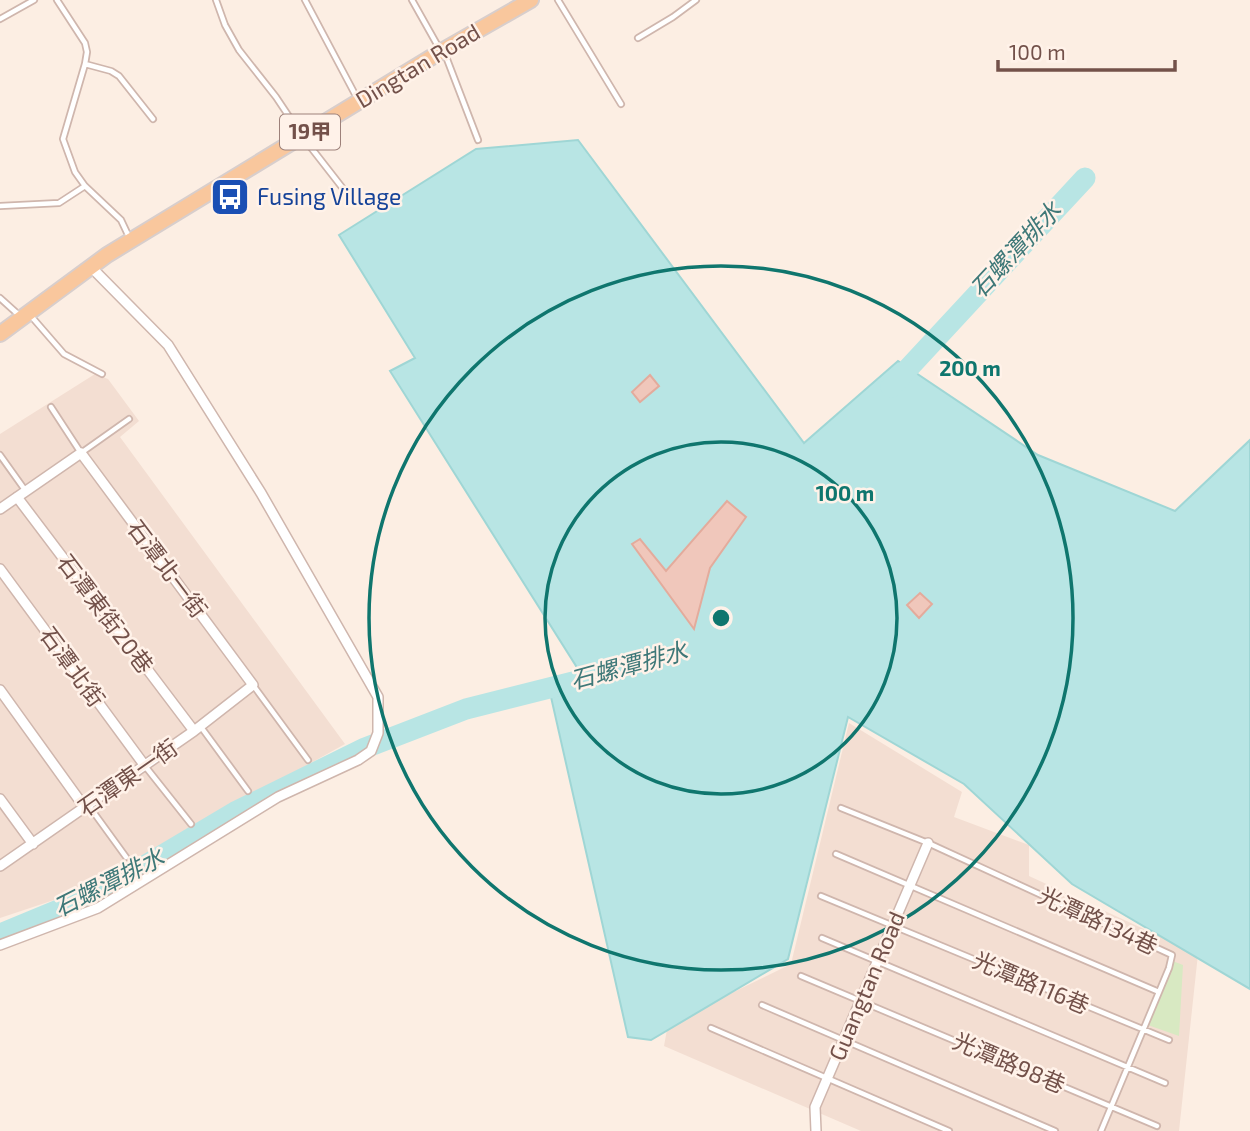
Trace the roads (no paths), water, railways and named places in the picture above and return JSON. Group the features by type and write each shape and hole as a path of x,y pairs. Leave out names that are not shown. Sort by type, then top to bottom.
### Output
{"main road":[{"name":"Dingtan Road","path":"92,267 359,101 531,0"},
{"name":"19甲","path":"0,334 92,267"}],"street":[{"path":"0,945 98,908 278,797 358,760 371,751 378,733 378,697 261,494 167,345 92,267"},
{"path":"0,509 81,453"},
{"name":"石潭北一街","path":"81,453 253,685"},
{"name":"石潭東街20巷","path":"21,494 197,729"},
{"name":"石潭北街","path":"0,569 145,766"},
{"name":"石潭東一街","path":"0,866 197,729 253,685"},
{"path":"0,690 87,807"},
{"path":"0,799 33,844"},
{"name":"Guangtan Road","path":"816,1131 815,1107 928,843"}],"lane":[{"path":"0,19 34,0"},
{"path":"57,0 85,43 87,52 63,139 75,172 85,186 121,220 131,241"},
{"path":"216,0 225,25 239,50 348,195"},
{"path":"306,0 359,101"},
{"path":"412,0 442,51 478,140"},
{"path":"558,0 621,104"},
{"path":"638,38 696,0"},
{"path":"85,64 119,76 153,118"},
{"path":"0,206 59,203 85,186"},
{"path":"0,298 25,315 64,354 102,374"},
{"path":"51,407 81,453 129,419"},
{"path":"0,455 21,494"},
{"path":"253,685 308,760"},
{"path":"197,729 248,791"},
{"path":"145,766 191,824"},
{"path":"87,807 126,858"},
{"path":"841,808 928,843"},
{"name":"光潭路134巷","path":"928,843 1172,955 1101,1131"},
{"path":"836,854 1158,992"},
{"name":"光潭路116巷","path":"821,896 1169,1040"},
{"path":"822,937 1165,1083"},
{"name":"光潭路98巷","path":"801,976 1157,1126"},
{"path":"762,1005 1055,1131"},
{"path":"711,1028 949,1131"}],"water":[{"path":"578,140 804,443 898,361 1038,455 1175,511 1250,440 1250,989 1072,884 964,784 848,717 788,959 651,1040 628,1037 551,697 581,689 576,666 390,371 415,358 339,235 476,149"}],"waterway":[{"name":"石螺潭排水","path":"891,387 1085,178"},
{"name":"石螺潭排水","path":"0,934 97,894 235,812 365,748 466,709 605,674"}],"place":[{"name":"Fusing Village","path":"230,197"}]}
